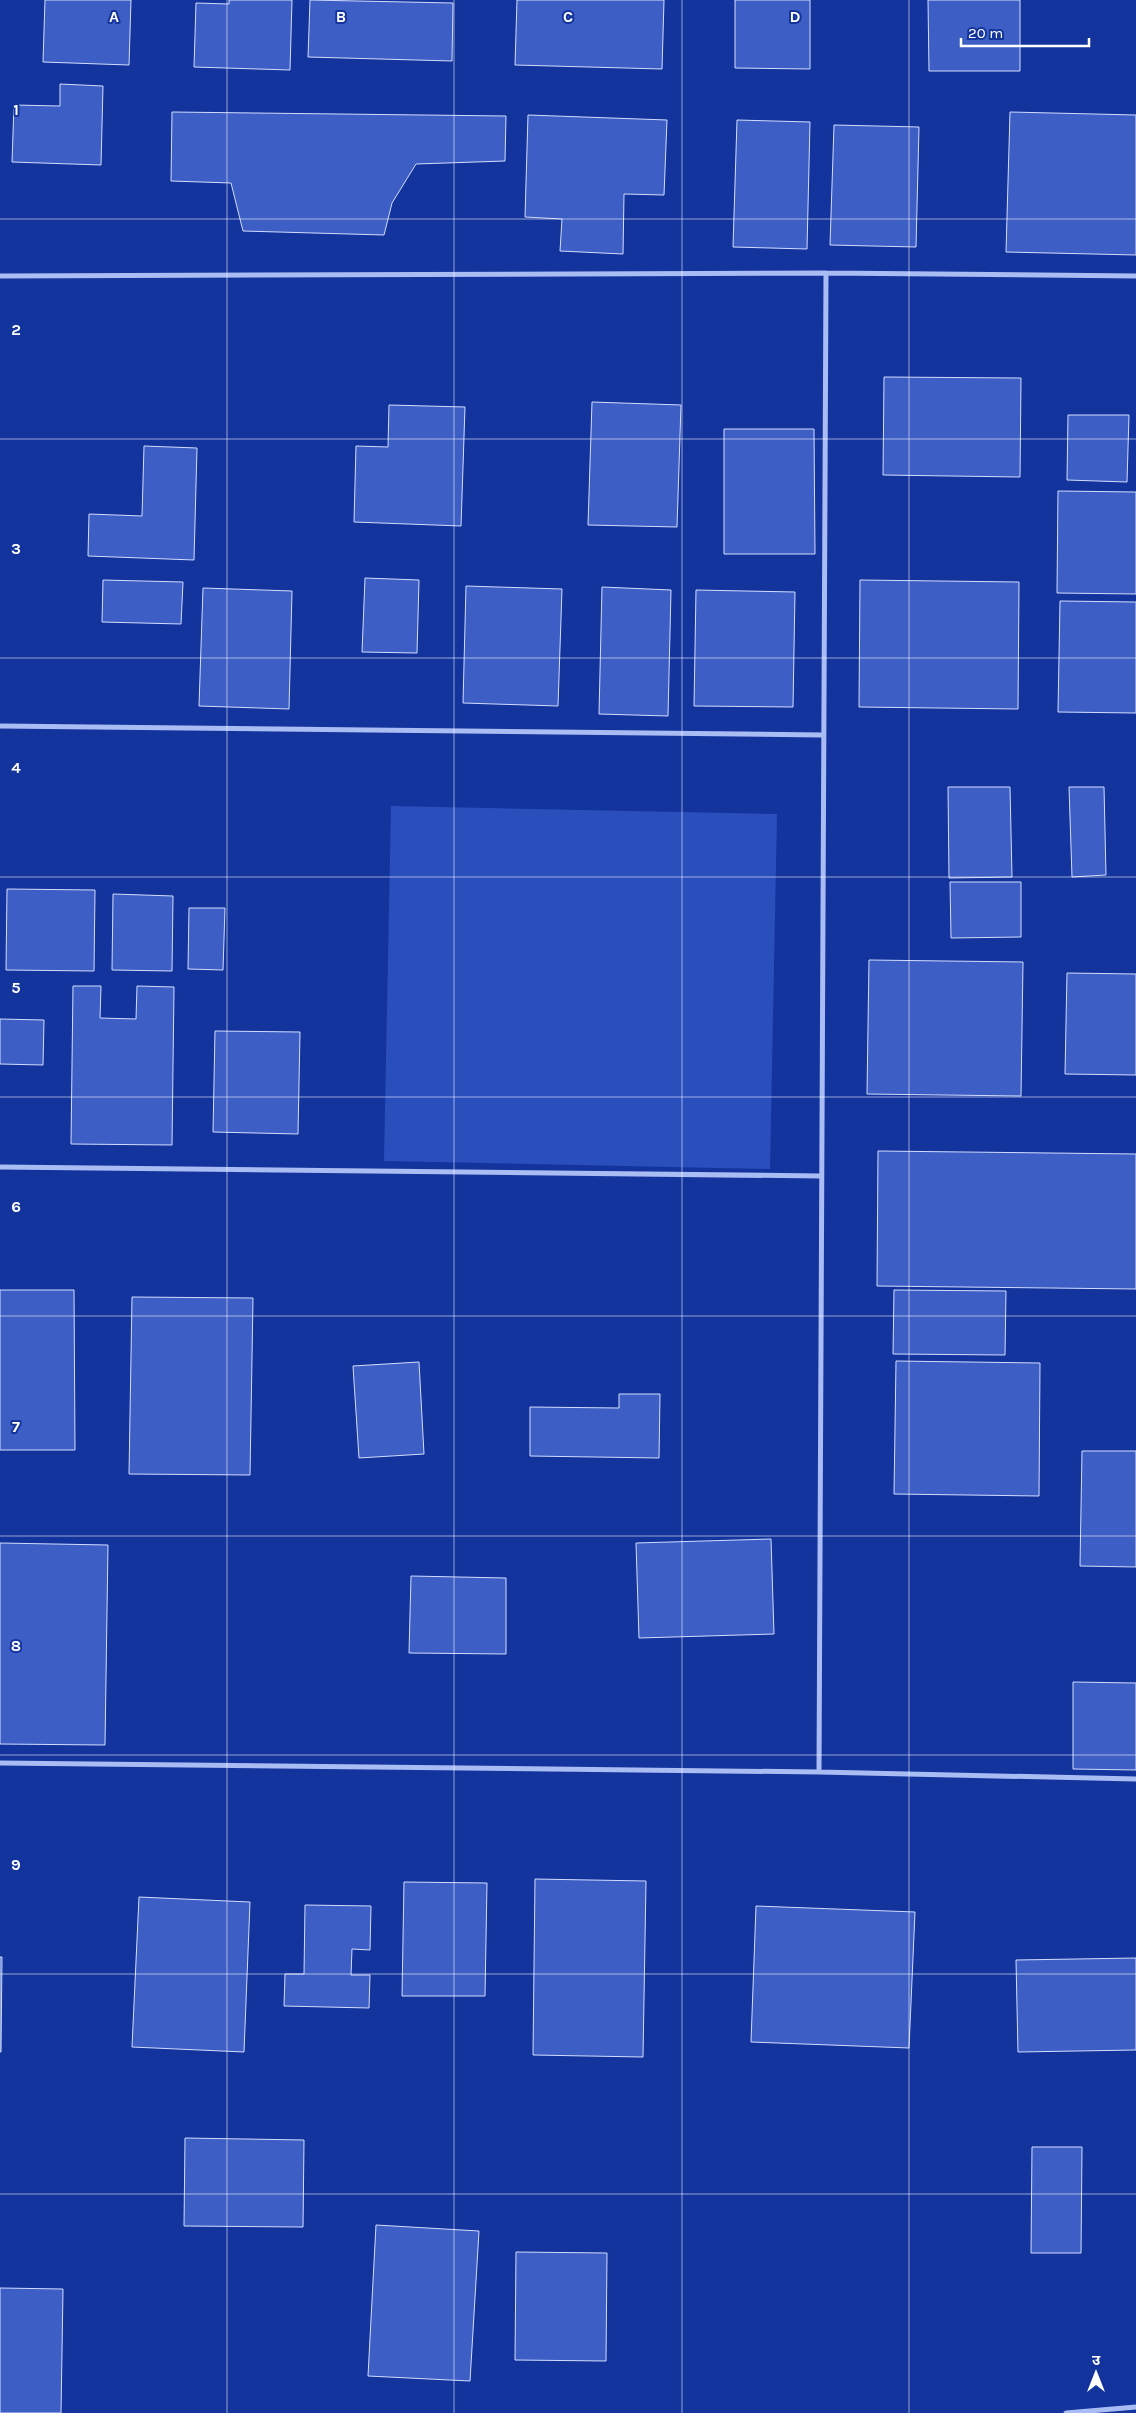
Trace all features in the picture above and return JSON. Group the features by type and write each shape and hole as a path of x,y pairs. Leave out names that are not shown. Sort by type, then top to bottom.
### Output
{"street":[{"path":"0,276 826,273 1136,276"},
{"path":"819,1772 822,735 826,273"},
{"path":"0,726 822,735"},
{"path":"0,1166 821,1176"},
{"path":"0,1763 819,1772 1136,1779"},
{"path":"1066,2413 1136,2408"}],"shaded area":[{"path":"391,806 777,814 770,1169 384,1161"}],"building":[{"path":"45,0 131,0 129,65 43,62"},
{"path":"229,0 292,0 290,70 194,67 196,3 229,4"},
{"path":"310,0 453,3 452,61 308,57"},
{"path":"517,0 664,0 662,69 515,65"},
{"path":"735,0 810,0 810,69 735,68"},
{"path":"928,0 1020,0 1020,71 929,71"},
{"path":"60,84 103,86 101,165 12,162 14,105 60,106"},
{"path":"172,112 506,116 505,161 416,164 392,203 384,235 243,231 231,183 171,181"},
{"path":"1010,112 1136,115 1136,255 1006,252"},
{"path":"528,115 667,120 664,195 624,194 623,254 560,251 562,219 525,217"},
{"path":"737,120 810,122 807,249 733,247"},
{"path":"834,125 919,127 916,247 830,245"},
{"path":"884,377 1021,378 1020,477 883,475"},
{"path":"592,402 681,405 677,527 588,525"},
{"path":"389,405 465,407 461,526 354,522 356,446 388,447"},
{"path":"1068,415 1129,415 1127,482 1067,480"},
{"path":"724,429 814,429 815,554 724,554"},
{"path":"144,446 197,448 194,560 88,556 89,514 142,516"},
{"path":"1058,491 1136,492 1136,594 1057,593"},
{"path":"365,578 419,580 417,653 362,652"},
{"path":"103,580 183,582 181,624 102,622"},
{"path":"860,580 1019,582 1018,709 859,707"},
{"path":"466,586 562,589 558,706 463,703"},
{"path":"602,587 671,590 668,716 599,714"},
{"path":"203,588 292,591 289,709 199,706"},
{"path":"696,590 795,592 793,707 694,706"},
{"path":"1060,601 1136,602 1136,713 1058,712"},
{"path":"948,787 1010,787 1012,877 949,878"},
{"path":"1069,787 1104,787 1106,875 1072,877"},
{"path":"950,882 1021,882 1021,937 951,938"},
{"path":"7,889 95,890 94,971 6,970"},
{"path":"113,894 173,896 172,971 112,970"},
{"path":"189,908 225,908 223,970 188,969"},
{"path":"869,960 1023,962 1021,1096 867,1094"},
{"path":"1067,973 1136,974 1136,1075 1065,1074"},
{"path":"73,986 101,986 100,1018 136,1019 137,986 174,987 172,1145 71,1144"},
{"path":"0,1019 44,1020 43,1065 0,1064"},
{"path":"215,1031 300,1032 298,1134 213,1132"},
{"path":"878,1151 1136,1154 1136,1289 877,1286"},
{"path":"0,1290 74,1290 75,1450 0,1450"},
{"path":"894,1290 1006,1291 1005,1355 893,1354"},
{"path":"132,1297 253,1298 250,1475 129,1474"},
{"path":"896,1361 1040,1363 1039,1496 894,1494"},
{"path":"419,1362 424,1454 359,1458 353,1366"},
{"path":"619,1394 660,1394 659,1458 530,1456 530,1407 619,1408"},
{"path":"1082,1451 1136,1451 1136,1567 1080,1566"},
{"path":"771,1539 774,1634 639,1638 636,1543"},
{"path":"0,1543 108,1545 105,1745 0,1744"},
{"path":"411,1576 506,1578 506,1654 409,1653"},
{"path":"1073,1682 1136,1683 1136,1770 1073,1769"},
{"path":"535,1879 646,1881 643,2057 533,2055"},
{"path":"404,1882 487,1883 485,1996 402,1996"},
{"path":"139,1897 250,1902 244,2052 132,2047"},
{"path":"305,1905 371,1906 370,1950 352,1949 351,1975 370,1975 369,2008 284,2006 285,1974 304,1974"},
{"path":"756,1906 915,1912 909,2048 751,2042"},
{"path":"0,1957 2,1957 1,2052 0,2052"},
{"path":"1136,1958 1136,2050 1018,2052 1016,1960"},
{"path":"185,2138 304,2140 303,2227 184,2226"},
{"path":"1032,2147 1082,2147 1081,2253 1031,2253"},
{"path":"376,2225 479,2231 470,2381 368,2376"},
{"path":"516,2252 607,2253 606,2361 515,2360"},
{"path":"0,2288 63,2289 61,2413 0,2413"}]}
